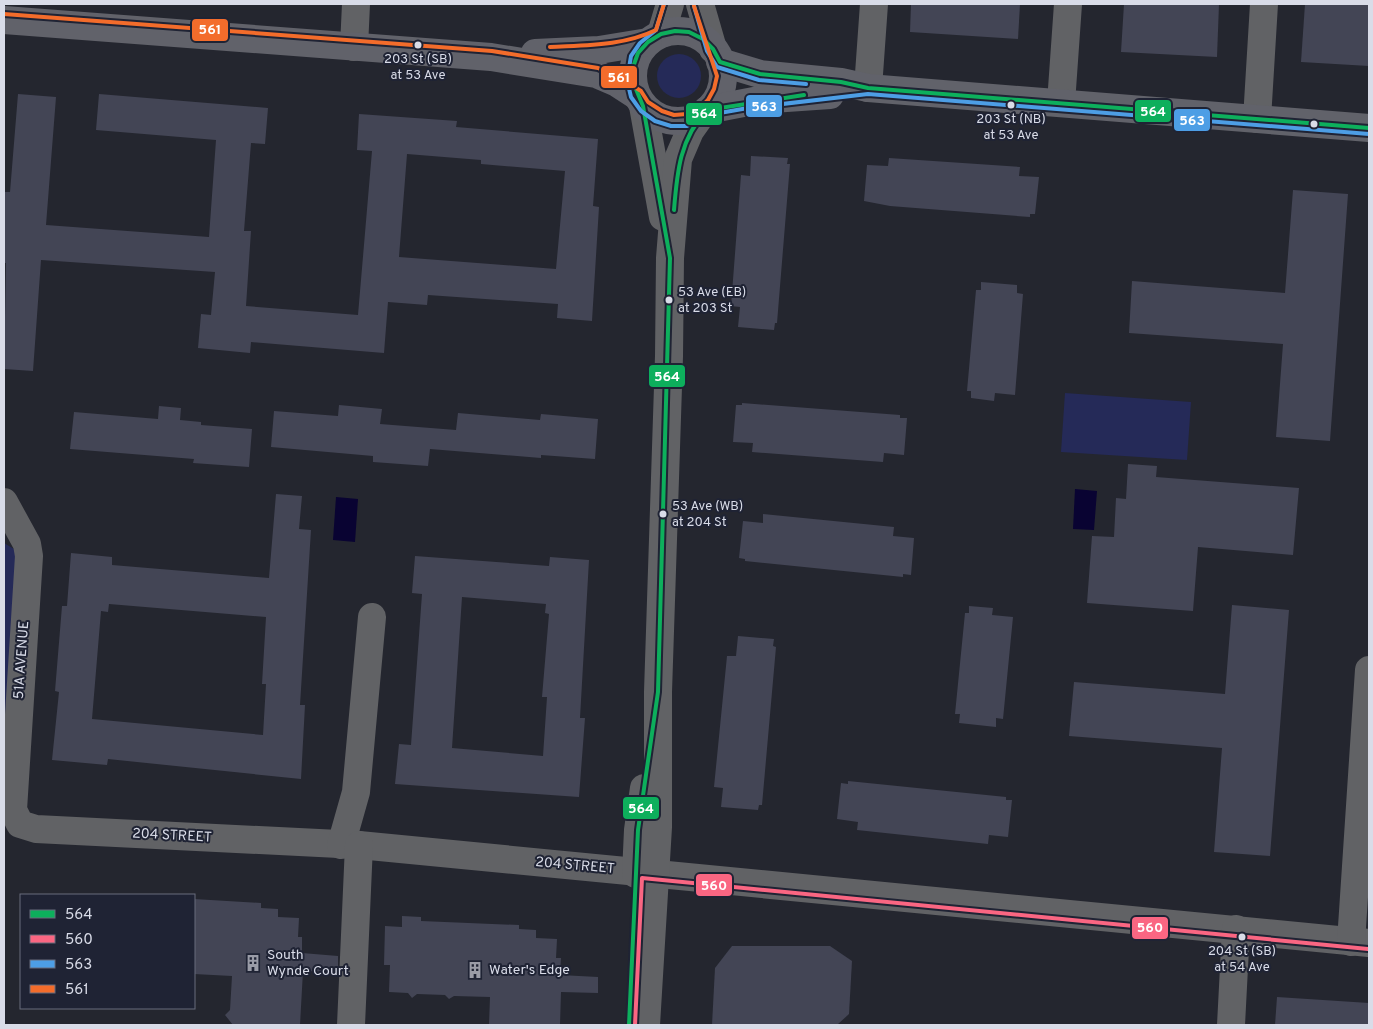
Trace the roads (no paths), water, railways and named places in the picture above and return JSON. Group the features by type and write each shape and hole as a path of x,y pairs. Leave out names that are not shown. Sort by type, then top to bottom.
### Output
{"main road":[{"path":"4,20 491,57 596,74 617,83 659,117 673,121 688,120 704,112 713,104 720,91 723,76 717,55 703,38 690,32 675,31 654,38 599,50 491,57"},
{"path":"640,101 633,82 633,67 638,53 654,38"},
{"path":"717,55 760,74 840,82 868,88 1369,128"},
{"path":"704,112 801,95 842,94 868,88"}],"street":[{"path":"354,47 356,4"},
{"path":"654,38 670,4"},
{"path":"700,4 717,55"},
{"path":"868,88 874,4"},
{"path":"1061,103 1068,4"},
{"path":"1257,119 1264,4"},
{"path":"640,101 670,258"},
{"path":"629,1025 646,872 658,827 658,692 669,356 670,258 678,159 690,131 704,112"},
{"name":"51A AVENUE","path":"4,502 27,544 29,556 13,797 13,810 20,824"},
{"path":"351,1025 350,845 372,618"},
{"path":"1360,942 1369,670"},
{"path":"646,1025 646,872 638,830 658,692"},
{"name":"204 STREET","path":"20,824 36,830 350,845 1360,942"},
{"path":"1231,1025 1236,929"}],"place":[{"name":"203 St (SB) at 53 Ave","path":"418,45"},
{"name":"203 St (NB) at 53 Ave","path":"1011,105"},
{"name":"53 Ave (EB) at 203 St","path":"669,300"},
{"name":"53 Ave (WB) at 204 St","path":"663,514"},
{"name":"204 St (SB) at 54 Ave","path":"1242,937"},
{"name":"South Wynde Court","path":"253,963"},
{"name":"Water's Edge","path":"475,970"}]}
